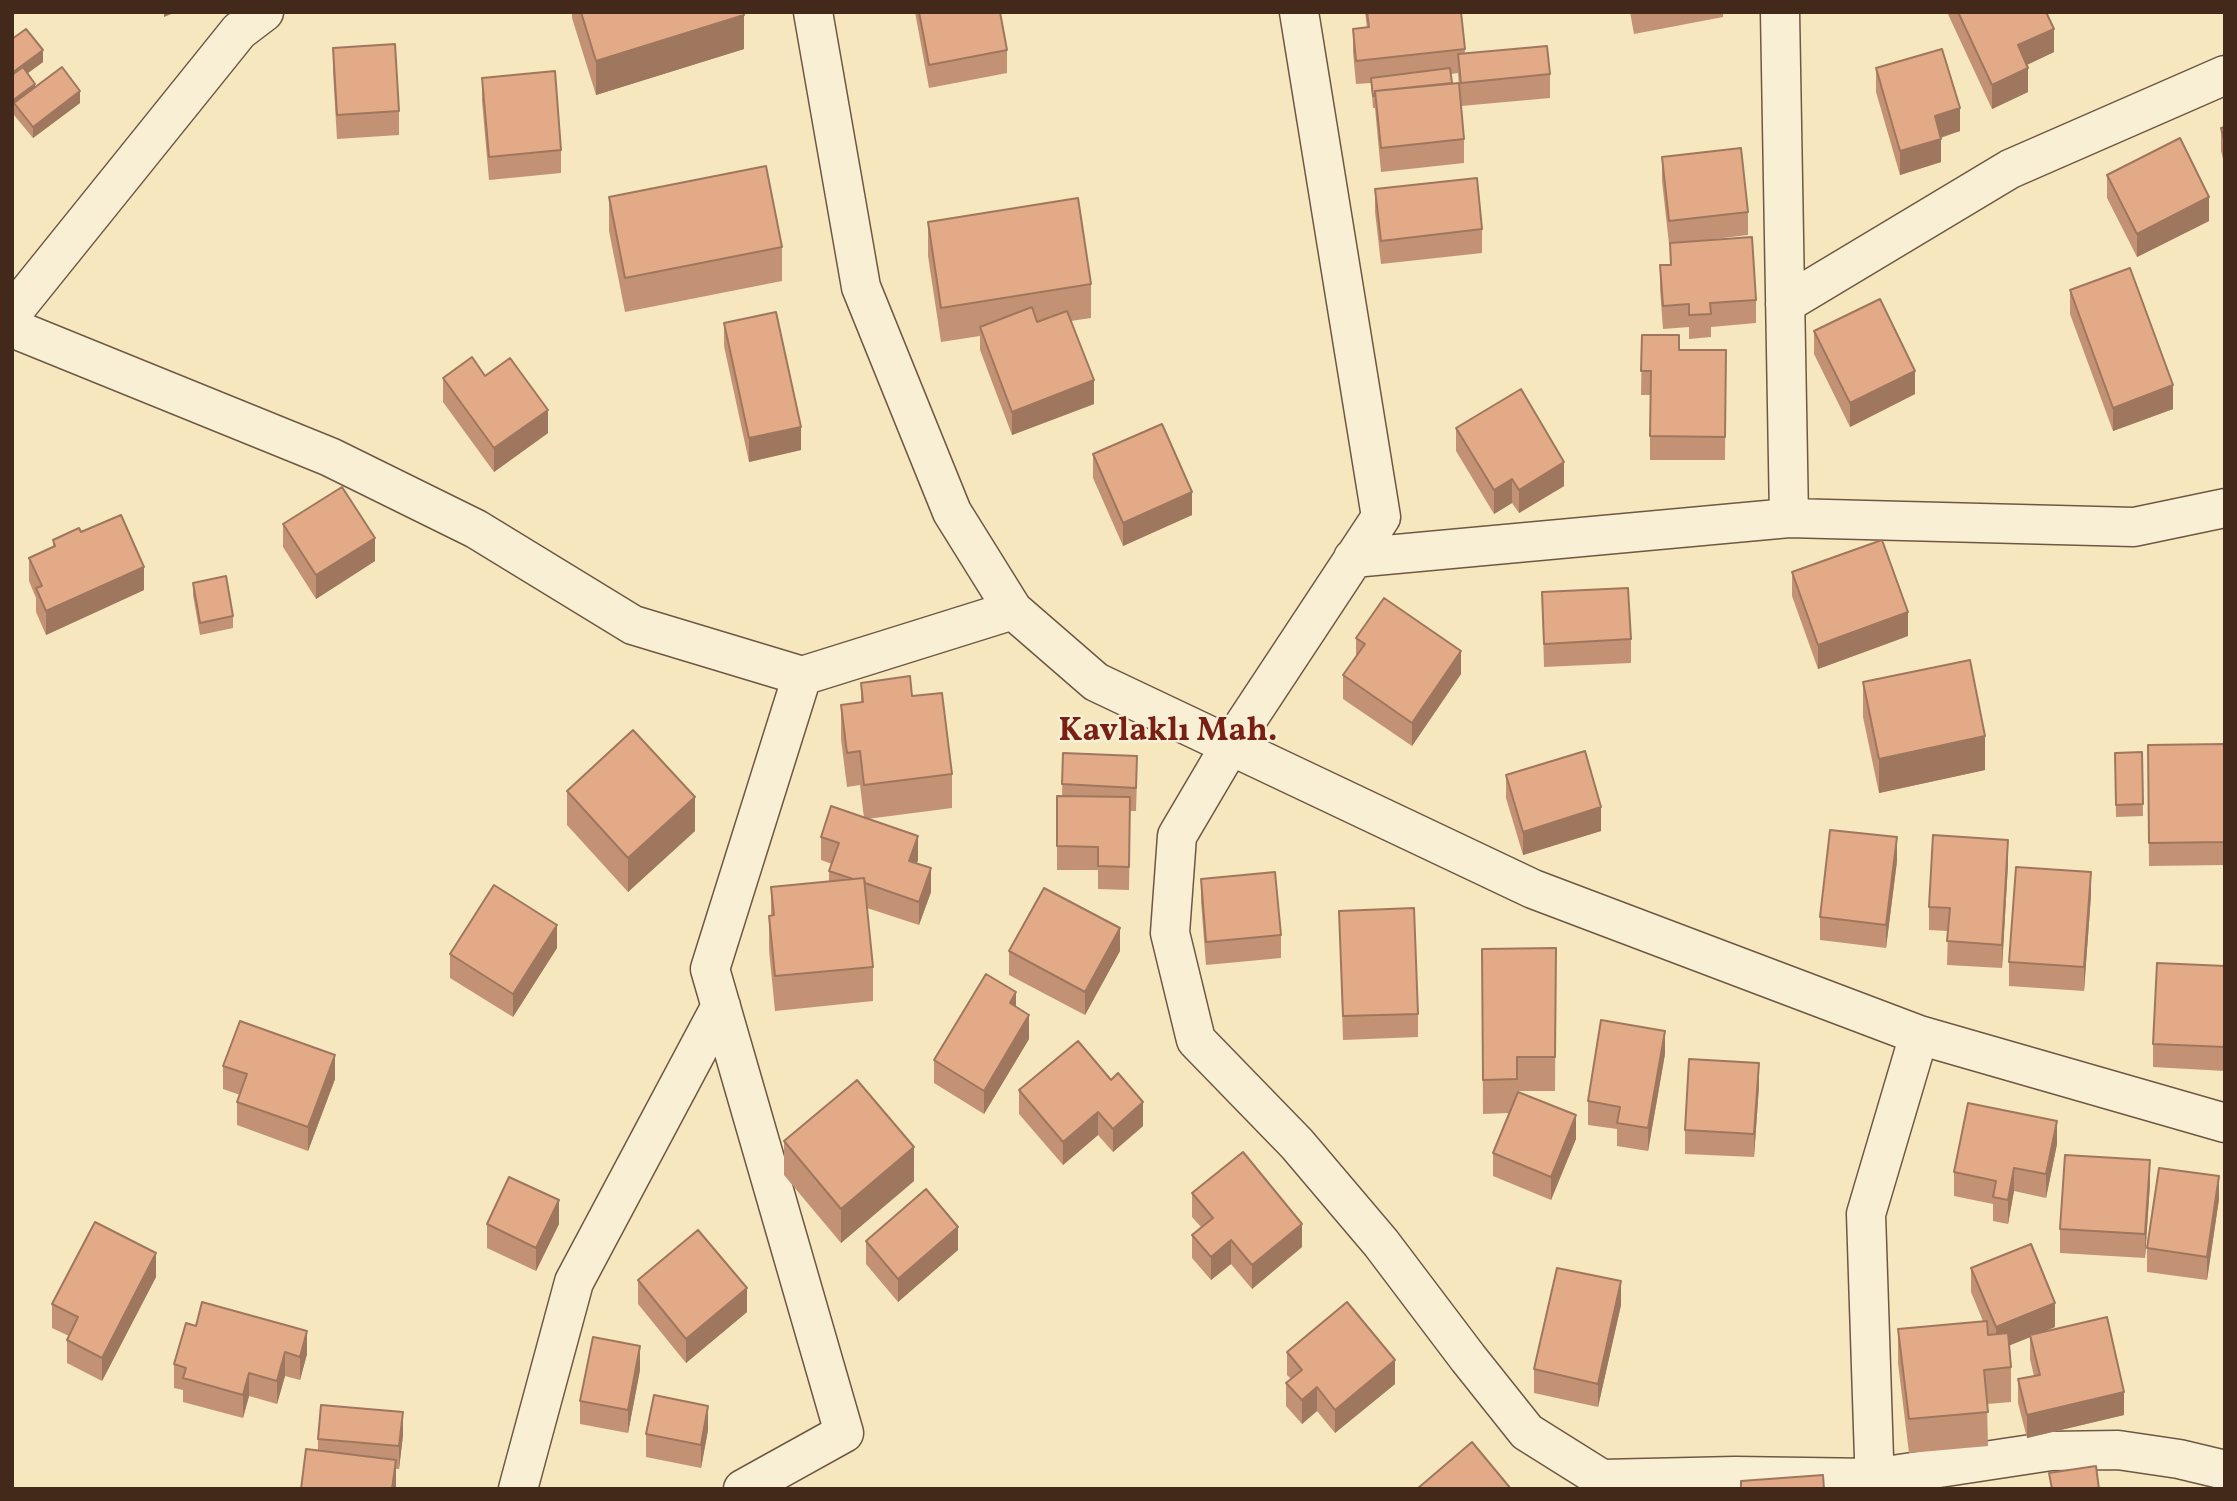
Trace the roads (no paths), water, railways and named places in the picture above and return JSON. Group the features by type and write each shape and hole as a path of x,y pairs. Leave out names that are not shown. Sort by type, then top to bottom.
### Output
{"street":[{"path":"12,313 239,31 264,12"},
{"path":"813,12 861,288 952,513 1013,610 1096,682 1533,888 1919,1035 2225,1123"},
{"path":"1299,12 1381,517 1230,746 1177,836 1170,933 1196,1040 1297,1144 1373,1233 1527,1432 1602,1479 1735,1476 1874,1483 2051,1451 2118,1450 2179,1459 2225,1470"},
{"path":"1780,12 1788,519"},
{"path":"1785,304 2010,169 2225,75"},
{"path":"12,328 330,457 476,528 634,625 802,676 1013,610"},
{"path":"1353,558 1788,519 2134,527 2225,508"},
{"path":"743,1489 844,1433 710,969 802,676"},
{"path":"517,1489 574,1282 721,1006"},
{"path":"1874,1483 1866,1214 1919,1035"}],"district":[{"name":"Kavlaklı Mah.","path":"1168,734"}]}
